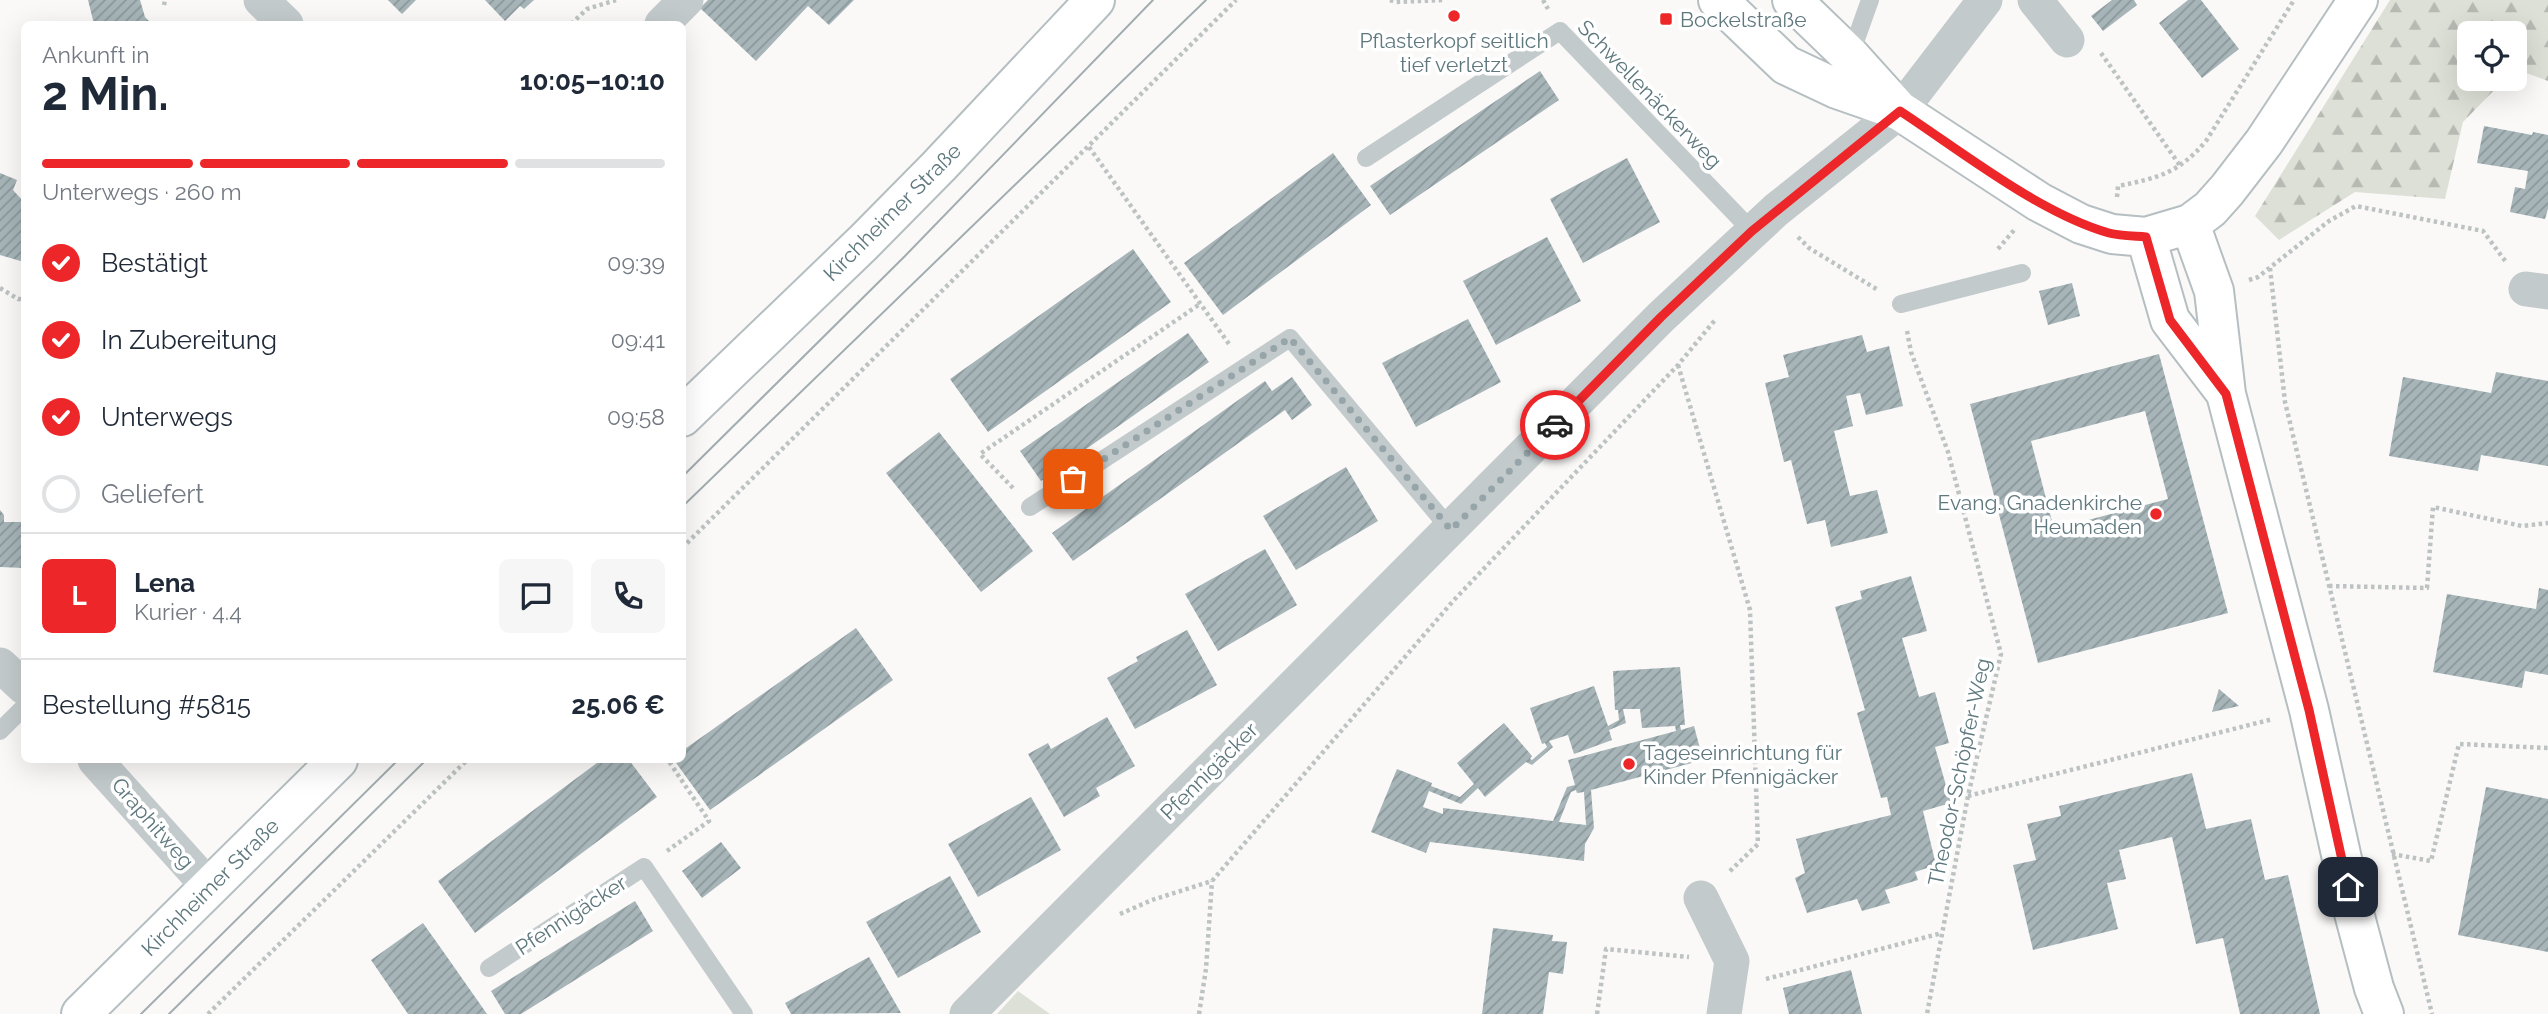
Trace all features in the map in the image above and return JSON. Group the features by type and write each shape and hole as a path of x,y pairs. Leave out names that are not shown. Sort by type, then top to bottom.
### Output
{"main road":[{"name":"Kirchheimer Straße","path":"686,413 873,234 1095,0"},
{"path":"1718,0 1786,65 1837,89 1900,111 2039,202 2081,224 2129,235 2190,224 2218,200 2264,142 2358,0"},
{"path":"1792,0 1850,56 1900,111"},
{"path":"2190,224 2214,291 2226,394 2309,710 2354,913 2374,988 2384,1014"},
{"path":"2129,235 2170,320 2226,394"},
{"name":"Kirchheimer Straße","path":"81,1014 335,763"}],"street":[{"path":"261,0 283,21"},
{"path":"665,21 686,0"},
{"path":"1900,111 1985,0"},
{"path":"2035,0 2067,40"},
{"name":"Pfennigäcker","path":"967,1014 1661,317 1752,231 1900,111"},
{"path":"0,665 21,684"},
{"name":"Graphitweg","path":"98,763 209,888"},
{"path":"1701,898 1728,988"}],"lane":[{"path":"1850,56 1870,0"},
{"name":"Schwellenäckerweg","path":"1366,158 1560,32 1752,231"},
{"path":"1900,304 2022,273"},
{"path":"1030,507 1290,338 1451,530"},
{"path":"0,731 21,710"},
{"name":"Pfennigäcker","path":"489,968 644,867 744,1014"}],"path":[{"path":"573,21 587,9 616,0"},
{"path":"686,544 1236,0"},
{"path":"1390,0 1443,0"},
{"path":"2129,235 2118,186 2148,180 2181,167 2206,141 2294,0"},
{"path":"2067,40 2087,32 2181,167"},
{"path":"1089,147 1246,367"},
{"path":"1967,286 2039,202"},
{"path":"2214,291 2258,277 2329,221 2356,206 2483,231 2537,290"},
{"path":"1789,230 1809,248 1900,304"},
{"path":"2270,268 2285,402 2432,1014"},
{"path":"0,288 21,299"},
{"path":"1030,507 981,454 1200,304"},
{"name":"Theodor-Schöpfer-Weg","path":"1900,304 1912,352 1948,452 2001,654 1968,796 1927,1014"},
{"path":"1199,1014 1206,968 1212,881 1454,600 1678,365 1750,610 1758,844 1701,898"},
{"path":"2329,586 2427,588 2433,507 2522,526 2548,523"},
{"path":"1968,796 2309,710"},
{"path":"2392,855 2431,861 2459,744 2548,748"},
{"path":"208,1014 464,763"},
{"path":"644,867 709,821 670,763"},
{"path":"1598,1014 1606,949 1728,988 1942,933"}],"green space":[{"path":"2390,0 2548,0 2548,81 2527,73 2527,21 2457,21 2457,91 2493,91 2463,122 2445,199 2355,192 2279,240 2255,216"},
{"path":"1018,991 1050,1014 997,1014"}],"building":[{"path":"88,0 140,0 145,17 149,21 93,21"},
{"path":"388,0 416,0 402,14"},
{"path":"485,0 534,0 524,9 520,6 505,21"},
{"path":"708,0 854,0 829,25 808,6 756,61 700,8"},
{"path":"2112,0 2134,0 2137,5 2103,31 2091,16"},
{"path":"2188,0 2201,0 2239,49 2202,78 2159,23"},
{"path":"1540,71 1559,100 1390,215 1370,186"},
{"path":"2484,126 2532,135 2533,132 2548,135 2548,209 2545,219 2510,212 2515,187 2525,189 2528,171 2477,163"},
{"path":"1333,153 1371,205 1223,315 1184,263"},
{"path":"1627,158 1660,222 1583,263 1550,199"},
{"path":"0,173 17,180 13,190 21,199 21,261 0,255"},
{"path":"1547,237 1581,301 1496,345 1463,281"},
{"path":"1133,249 1171,302 988,432 950,379"},
{"path":"2072,283 2080,316 2048,325 2039,291"},
{"path":"1468,319 1501,382 1416,427 1382,363"},
{"path":"1188,333 1209,362 1041,481 1020,451"},
{"path":"1862,335 1867,352 1889,346 1903,406 1866,415 1860,393 1846,396 1853,426 1834,431 1850,496 1877,490 1888,533 1831,547 1825,520 1807,524 1791,460 1784,462 1765,383 1789,377 1783,355"},
{"name":"Evang. Gnadenkirche Heumaden","path":"2159,354 2228,613 2038,663 1970,404","holes":["2145,411 2168,499 2054,529 2031,441"]},
{"path":"2496,372 2548,381 2548,466 2481,455 2478,471 2389,456 2403,377 2491,393"},
{"path":"1292,377 1312,405 1292,420 1285,410 1073,561 1052,533 1265,381 1272,391"},
{"path":"939,432 1033,551 981,592 886,473"},
{"path":"1346,467 1378,521 1296,570 1263,516"},
{"path":"0,510 4,515 4,522 21,522 21,568 0,567"},
{"path":"1265,549 1297,605 1218,651 1185,594"},
{"path":"1911,576 1927,631 1902,638 1919,697 1935,692 1949,743 1935,747 1951,803 1923,811 1936,865 1915,872 1918,880 1885,890 1890,903 1862,911 1857,899 1807,913 1795,878 1805,873 1796,839 1891,815 1887,797 1881,798 1857,713 1865,710 1835,607 1862,599 1860,591"},
{"path":"2539,588 2548,590 2548,675 2525,671 2522,688 2433,672 2447,594 2536,609"},
{"path":"856,628 893,680 710,810 676,763 686,763 686,748"},
{"path":"1187,630 1217,685 1135,729 1107,678 1138,661 1136,657"},
{"name":"Tageseinrichtung für Kinder Pfennigäcker","path":"1680,667 1685,725 1680,725 1681,730 1694,726 1703,760 1591,790 1594,828 1585,844 1584,861 1430,842 1426,853 1371,832 1397,769 1460,797 1474,784 1457,763 1504,723 1532,756 1532,760 1547,747 1545,743 1542,744 1530,708 1594,686 1608,726 1619,720 1618,710 1615,710 1613,671","holes":["1623,709 1640,709 1642,728 1675,726 1676,731 1568,760 1575,785 1567,787 1553,821 1443,808 1443,814 1423,807 1429,791 1461,804 1478,788 1485,797 1526,762 1532,765 1553,747 1549,741 1568,735 1574,754 1612,740 1609,730 1626,723","1576,790 1577,793 1584,792 1586,825 1559,822 1571,792"]},
{"path":"2219,689 2239,706 2212,712"},
{"path":"1107,717 1135,766 1096,788 1100,796 1064,817 1028,754 1048,743 1051,749"},
{"path":"597,763 631,763 657,797 475,933 438,881"},
{"path":"2192,773 2206,829 2251,819 2265,880 2288,875 2320,1014 2240,1014 2223,938 2196,944 2172,837 2119,850 2126,879 2107,883 2118,929 2033,950 2013,865 2036,860 2027,824 2061,816 2059,806"},
{"path":"2486,787 2548,799 2548,952 2458,935"},
{"path":"1031,797 1061,850 978,897 948,844"},
{"path":"721,842 741,868 702,898 682,871"},
{"path":"950,876 981,932 898,978 866,922"},
{"path":"635,901 653,931 521,1014 505,1014 491,991"},
{"path":"423,923 487,1014 408,1014 371,960"},
{"path":"1493,928 1553,935 1552,941 1567,942 1563,974 1549,972 1543,1014 1482,1014"},
{"path":"869,957 901,1013 791,1014 785,1003"},
{"path":"1851,970 1862,1014 1789,1014 1783,988"}],"tram line":[{"path":"686,473 905,256 1153,0"},
{"path":"686,503 1206,0"},
{"path":"141,1014 395,763"},
{"path":"169,1014 423,763"}],"way so far":[{"path":"1073,479 1290,338 1451,530 1555,425"}],"place":[{"name":"Pflasterkopf seitlich tief verletzt","path":"1454,16"},
{"name":"Bockelstraße","path":"1666,19"},
{"name":"Evang. Gnadenkirche Heumaden","path":"2156,514"},
{"name":"Tageseinrichtung für Kinder Pfennigäcker","path":"1629,764"}],"route":[{"path":"1555,425 1661,317 1776,209 1900,111 2039,202 2081,224 2112,234 2146,237 2170,320 2226,394 2309,710 2348,887"}]}
